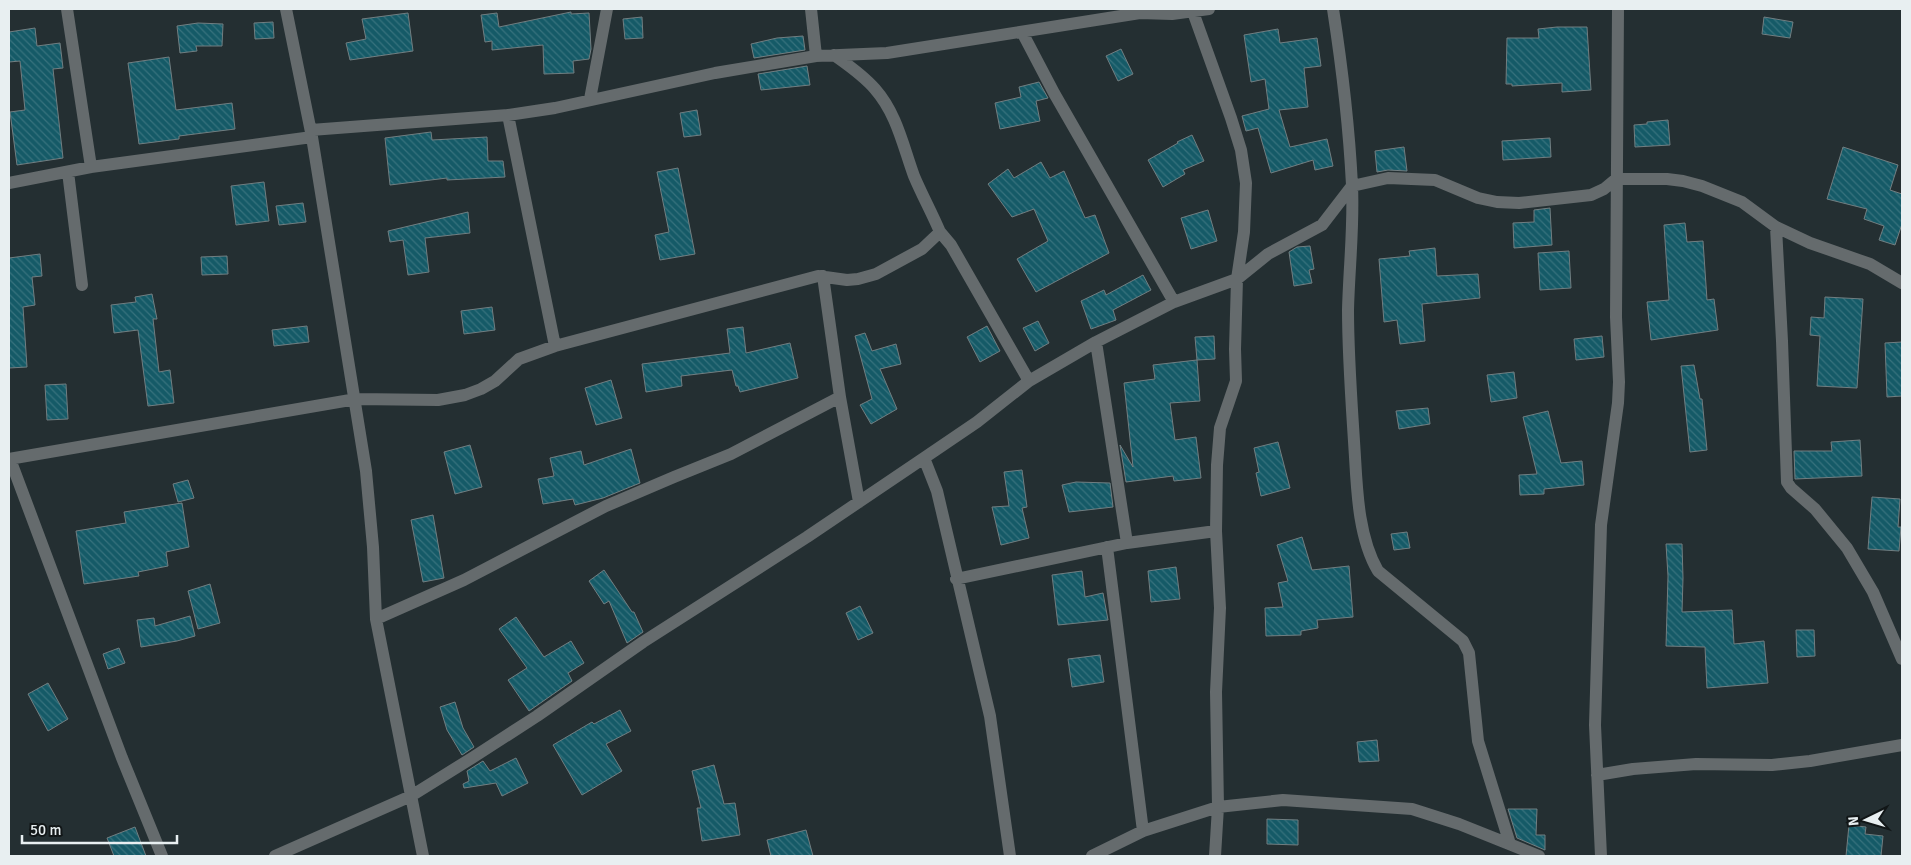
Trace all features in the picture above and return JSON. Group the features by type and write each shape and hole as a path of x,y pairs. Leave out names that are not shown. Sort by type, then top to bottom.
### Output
{"street":[{"path":"66,9 91,168"},
{"path":"286,9 312,134 356,400 370,507 376,619 423,856"},
{"path":"590,99 607,9"},
{"path":"811,9 816,56"},
{"path":"9,183 91,168 312,134 508,115 555,108 714,73 816,56 887,53 1140,11 1172,14 1209,9"},
{"path":"1332,9 1343,81 1352,186 1348,311 1357,488 1366,544 1369,556 1378,571 1463,641 1469,653 1478,741 1510,844"},
{"path":"1600,856 1595,725 1601,525 1618,403 1619,382 1616,317 1618,9"},
{"path":"1193,12 1231,118 1240,150 1246,184 1237,279 1234,349 1236,381 1220,428 1216,465 1216,531 1220,608 1216,692 1218,807 1215,856"},
{"path":"1022,32 1054,93 1174,302"},
{"path":"834,54 875,88 888,106 900,131 914,176 940,232 951,245 1029,381"},
{"path":"508,115 555,346"},
{"path":"68,172 82,284"},
{"path":"275,856 411,796 521,726 643,642 807,537 977,422 1029,381 1096,342 1174,302 1237,279 1268,254 1322,225 1352,186 1388,178 1435,180 1478,198 1497,202 1519,203 1591,195 1604,189 1616,179 1667,179 1702,186 1742,202 1776,227 1810,243 1870,264 1902,283"},
{"path":"1776,227 1787,482 1815,509 1847,548 1873,592 1902,659"},
{"path":"162,856 122,758 9,459 356,400 438,400 466,394 494,381 519,359 555,346 818,276 847,280 876,274 922,249 940,232"},
{"path":"823,276 840,397 859,502"},
{"path":"1096,342 1127,543"},
{"path":"376,619 464,580 606,506 674,476 731,454 840,397"},
{"path":"924,458 937,492 956,579 990,716 1010,856"},
{"path":"956,579 1127,543 1216,531"},
{"path":"1107,547 1143,831"},
{"path":"1597,775 1642,768 1696,764 1782,764 1902,745"},
{"path":"1092,856 1143,831 1218,807 1283,800 1412,809 1539,856"}],"building":[{"path":"571,12 571,14 589,13 591,49 589,59 573,61 574,73 544,74 543,45 492,50 492,41 485,42 481,15 497,13 499,27"},
{"path":"408,13 413,51 350,60 346,43 366,39 362,19"},
{"path":"642,17 643,38 625,39 623,19"},
{"path":"1764,17 1793,22 1790,38 1762,34"},
{"path":"273,22 274,38 255,39 254,23"},
{"path":"198,23 223,24 222,46 196,46 197,51 180,53 177,26"},
{"path":"1587,27 1591,90 1562,92 1562,83 1512,86 1512,84 1506,84 1507,38 1539,38 1538,29"},
{"path":"35,28 37,46 60,43 63,68 53,69 63,158 17,165 10,112 25,110 20,61 9,62 9,32"},
{"path":"1278,29 1280,43 1317,38 1321,66 1304,68 1308,107 1279,110 1290,147 1327,139 1333,166 1315,170 1313,160 1271,173 1258,128 1246,131 1242,116 1269,109 1265,79 1251,82 1244,35"},
{"path":"803,36 805,50 754,58 751,44 777,38"},
{"path":"1121,49 1133,74 1118,81 1106,56"},
{"path":"169,57 176,110 232,103 235,129 179,136 179,139 139,144 128,63"},
{"path":"807,66 810,85 761,90 758,74"},
{"path":"1039,82 1048,98 1036,101 1040,121 1000,129 995,103 1021,97 1019,87"},
{"path":"697,110 701,135 684,137 680,113"},
{"path":"1668,120 1670,145 1635,147 1634,125"},
{"path":"431,132 432,140 487,137 488,161 503,161 505,177 447,180 447,178 390,185 385,138"},
{"path":"1192,135 1204,161 1183,170 1185,174 1163,187 1148,160"},
{"path":"1550,138 1551,157 1503,160 1502,141"},
{"path":"1404,147 1407,171 1388,170 1377,172 1375,151"},
{"path":"1843,147 1898,165 1890,190 1902,194 1902,224 1895,245 1879,240 1884,226 1864,219 1867,209 1827,199"},
{"path":"1041,162 1050,178 1064,171 1085,218 1095,215 1109,253 1036,292 1017,259 1048,241 1034,209 1012,217 988,184 1008,169 1014,178"},
{"path":"678,168 695,254 660,260 655,235 669,232 657,172"},
{"path":"264,182 269,221 236,225 231,186"},
{"path":"303,203 306,222 279,225 276,206"},
{"path":"1550,208 1552,245 1514,248 1513,223 1534,222 1534,210"},
{"path":"1208,210 1217,241 1191,249 1181,218"},
{"path":"468,212 470,233 425,238 429,272 408,275 403,240 390,242 388,231"},
{"path":"1685,223 1687,242 1703,241 1707,300 1714,299 1718,330 1651,340 1647,302 1669,300 1664,225"},
{"path":"1310,246 1314,269 1309,270 1312,283 1294,286 1289,252 1297,247"},
{"path":"1435,248 1437,276 1478,274 1480,298 1422,304 1425,341 1400,344 1397,320 1384,322 1379,259 1410,256 1409,251"},
{"path":"1569,251 1571,288 1540,290 1538,253"},
{"path":"40,254 42,276 32,277 35,305 23,307 27,367 9,368 9,258"},
{"path":"227,256 228,274 202,275 201,257"},
{"path":"1143,275 1151,290 1113,310 1116,320 1091,329 1081,301 1104,290 1106,295"},
{"path":"152,294 157,319 153,319 159,372 170,370 174,403 148,406 138,330 114,333 111,305 136,302 135,297"},
{"path":"1825,297 1863,299 1857,388 1817,386 1820,336 1810,335 1811,317 1824,318"},
{"path":"492,307 495,330 464,334 461,311"},
{"path":"1038,321 1049,343 1035,351 1023,328"},
{"path":"307,326 309,342 274,346 272,330"},
{"path":"987,326 1000,351 980,362 967,337"},
{"path":"743,327 746,353 790,343 798,378 740,392 738,386 736,386 732,370 681,376 682,386 646,392 642,364 730,353 727,329"},
{"path":"865,333 872,351 896,344 901,364 880,369 897,409 871,424 860,405 872,399 855,336"},
{"path":"1214,336 1215,359 1197,360 1195,337"},
{"path":"1602,336 1604,357 1576,360 1574,339"},
{"path":"1902,342 1902,396 1887,397 1885,343"},
{"path":"1197,360 1200,401 1170,403 1175,440 1196,437 1201,478 1174,481 1173,476 1126,482 1120,445 1133,467 1124,383 1155,379 1153,365"},
{"path":"1694,365 1700,399 1702,399 1707,450 1690,452 1681,366"},
{"path":"1514,372 1517,398 1491,402 1487,375"},
{"path":"611,380 622,418 596,425 585,388"},
{"path":"66,384 68,419 47,420 45,385"},
{"path":"1428,408 1430,424 1399,429 1396,411"},
{"path":"1548,411 1561,463 1582,461 1584,485 1544,489 1544,494 1520,495 1519,475 1537,474 1523,417"},
{"path":"1860,440 1862,476 1795,479 1794,451 1832,451 1831,442"},
{"path":"1278,442 1290,488 1261,496 1256,473 1259,472 1254,448"},
{"path":"470,445 482,487 455,494 444,452"},
{"path":"631,449 640,483 603,498 575,505 573,499 543,504 538,479 554,476 550,458 581,451 584,465"},
{"path":"1022,470 1027,507 1022,508 1029,538 1001,545 992,507 1009,506 1004,472"},
{"path":"188,480 194,498 178,502 173,484"},
{"path":"1076,482 1110,483 1113,507 1069,512 1062,485"},
{"path":"1872,497 1900,499 1898,527 1901,527 1899,551 1868,549"},
{"path":"182,503 189,547 166,552 168,566 138,572 139,576 84,584 76,531 126,523 124,512"},
{"path":"433,515 444,578 423,582 411,520"},
{"path":"1407,532 1410,548 1394,550 1391,534"},
{"path":"1302,537 1312,570 1349,566 1353,617 1317,620 1318,628 1301,631 1301,635 1266,636 1265,608 1283,607 1278,583 1288,581 1277,545"},
{"path":"1666,544 1682,544 1682,612 1732,610 1734,644 1764,641 1768,683 1707,688 1705,647 1666,646 1668,576"},
{"path":"1176,567 1180,599 1151,602 1148,571"},
{"path":"604,570 632,612 634,612 643,632 627,643 609,601 604,604 589,581"},
{"path":"1082,571 1085,597 1103,593 1108,620 1058,625 1052,575"},
{"path":"210,584 220,623 198,629 188,591"},
{"path":"860,606 873,633 858,640 846,613"},
{"path":"190,616 195,636 141,647 137,620 154,618 155,626"},
{"path":"516,617 544,657 571,641 584,663 568,673 572,681 529,711 508,680 527,668 499,629"},
{"path":"1796,630 1814,630 1815,656 1797,657"},
{"path":"119,648 125,663 108,669 103,654"},
{"path":"1100,655 1104,682 1072,687 1068,659"},
{"path":"48,683 68,719 48,731 28,694"},
{"path":"455,702 463,728 474,747 462,755 447,730 440,707"},
{"path":"620,710 631,731 606,744 622,771 582,795 553,745 592,722 594,724"},
{"path":"1377,740 1379,761 1359,762 1357,742"},
{"path":"516,758 528,783 502,796 496,783 464,788 463,784 469,781 467,771 483,761 490,771"},
{"path":"714,765 724,804 735,803 740,835 702,841 697,808 701,808 692,771"},
{"path":"1508,809 1537,809 1536,835 1545,835 1545,850 1517,838"},
{"path":"1267,819 1298,820 1298,845 1267,844"},
{"path":"1849,825 1866,827 1865,834 1883,836 1881,856 1846,856"},
{"path":"135,827 146,856 114,856 107,838"},
{"path":"806,830 813,856 771,856 767,840"}]}
